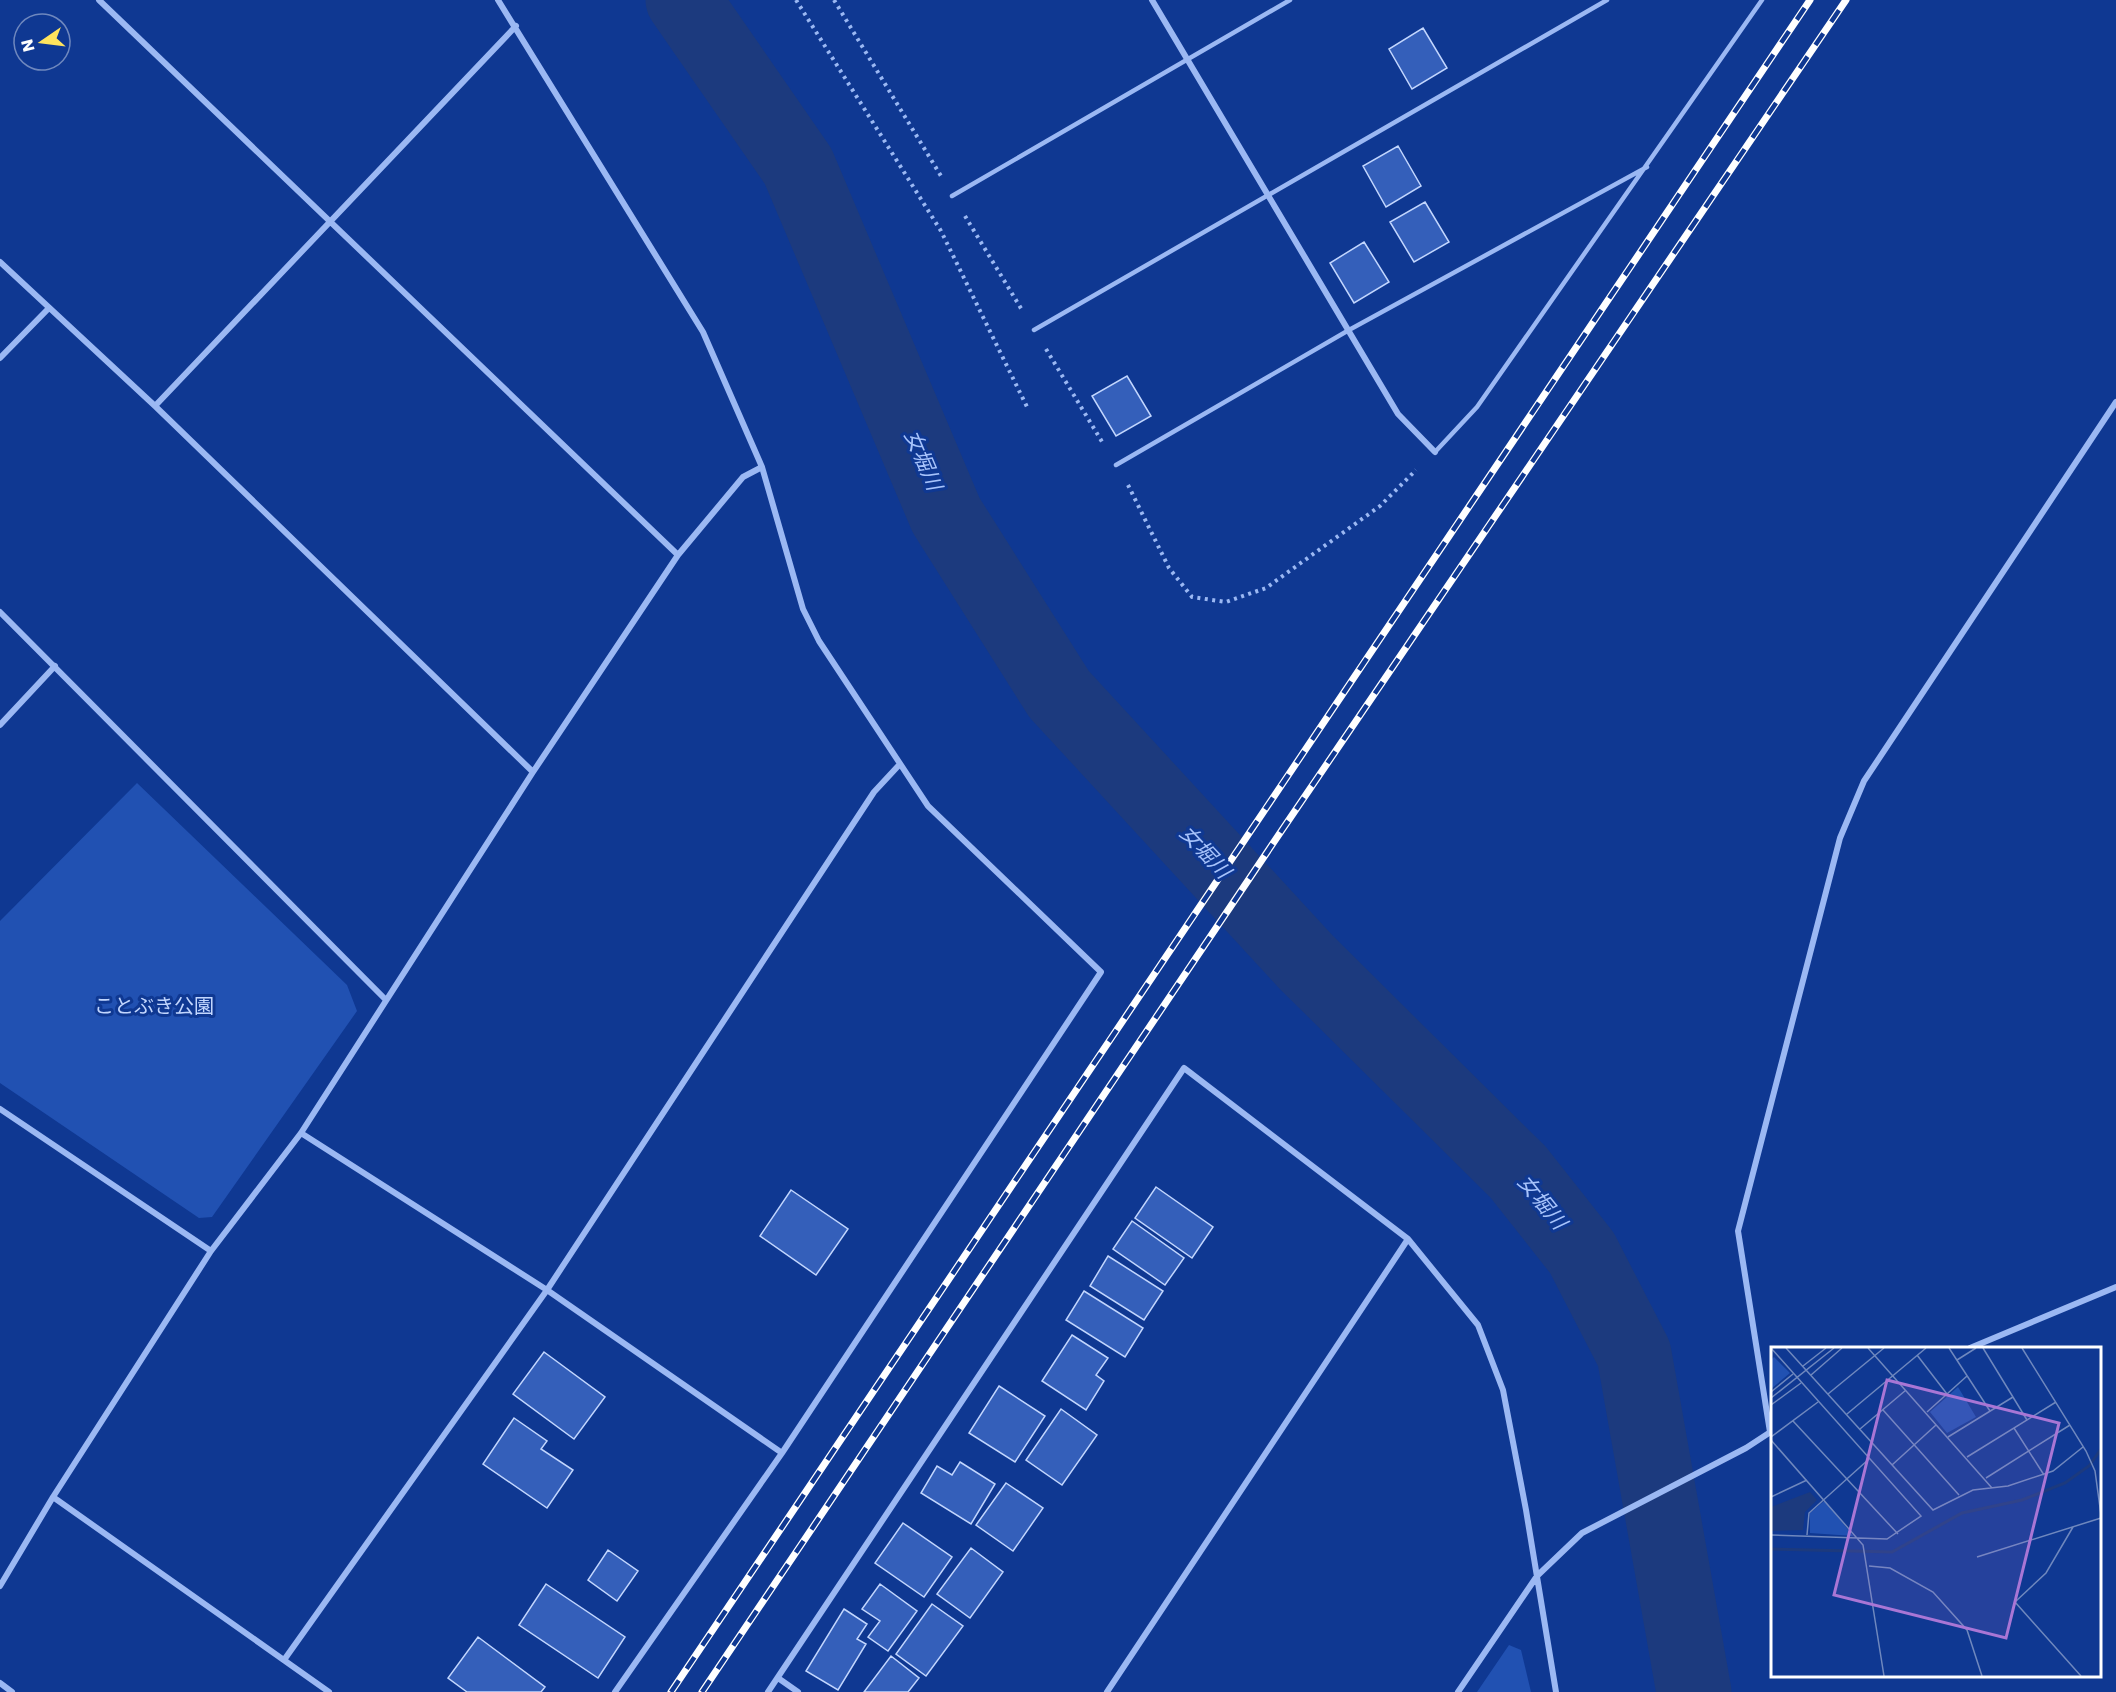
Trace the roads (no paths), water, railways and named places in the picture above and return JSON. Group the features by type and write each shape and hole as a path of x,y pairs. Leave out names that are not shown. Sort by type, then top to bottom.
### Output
{"street":[{"path":"99,0 678,555"},
{"path":"498,0 704,332 762,467 803,609 819,641 928,806 1101,972 782,1453 615,1692"},
{"path":"1152,0 1398,414 1435,452"},
{"path":"155,406 516,26"},
{"path":"0,262 155,406 533,772"},
{"path":"0,358 48,309"},
{"path":"1458,1692 1537,1576 1582,1533 1746,1448 1771,1431 1738,1231 1840,838 1864,781 2116,402"},
{"path":"0,1586 53,1497 211,1251 302,1133 533,772 678,555 743,477 762,467"},
{"path":"0,612 386,1000"},
{"path":"0,724 55,666"},
{"path":"284,1660 546,1290 874,792 900,764"},
{"path":"768,1692 1184,1068 1408,1239 1478,1325 1503,1390 1556,1692"},
{"path":"0,1109 211,1251"},
{"path":"302,1133 546,1290 782,1453"},
{"path":"1107,1692 1408,1239"},
{"path":"1972,1347 2116,1287"},
{"path":"53,1497 329,1692"},
{"path":"778,1678 798,1692"},
{"path":"0,1683 12,1692"}],"lane":[{"path":"952,196 1290,0"},
{"path":"1034,330 1606,0"},
{"path":"1435,452 1478,407 1762,0"},
{"path":"1116,465 1349,330 1647,167"}],"waterway":[{"name":"女堀川","path":"683,0 798,166 946,515 1059,694 1306,962 1518,1172 1582,1253 1634,1354 1694,1692"}],"railway":[{"path":"671,1692 1810,0"},
{"path":"702,1692 1282,830 1846,0"}],"park label":[{"name":"ことぶき公園","path":"154,1006"}]}
